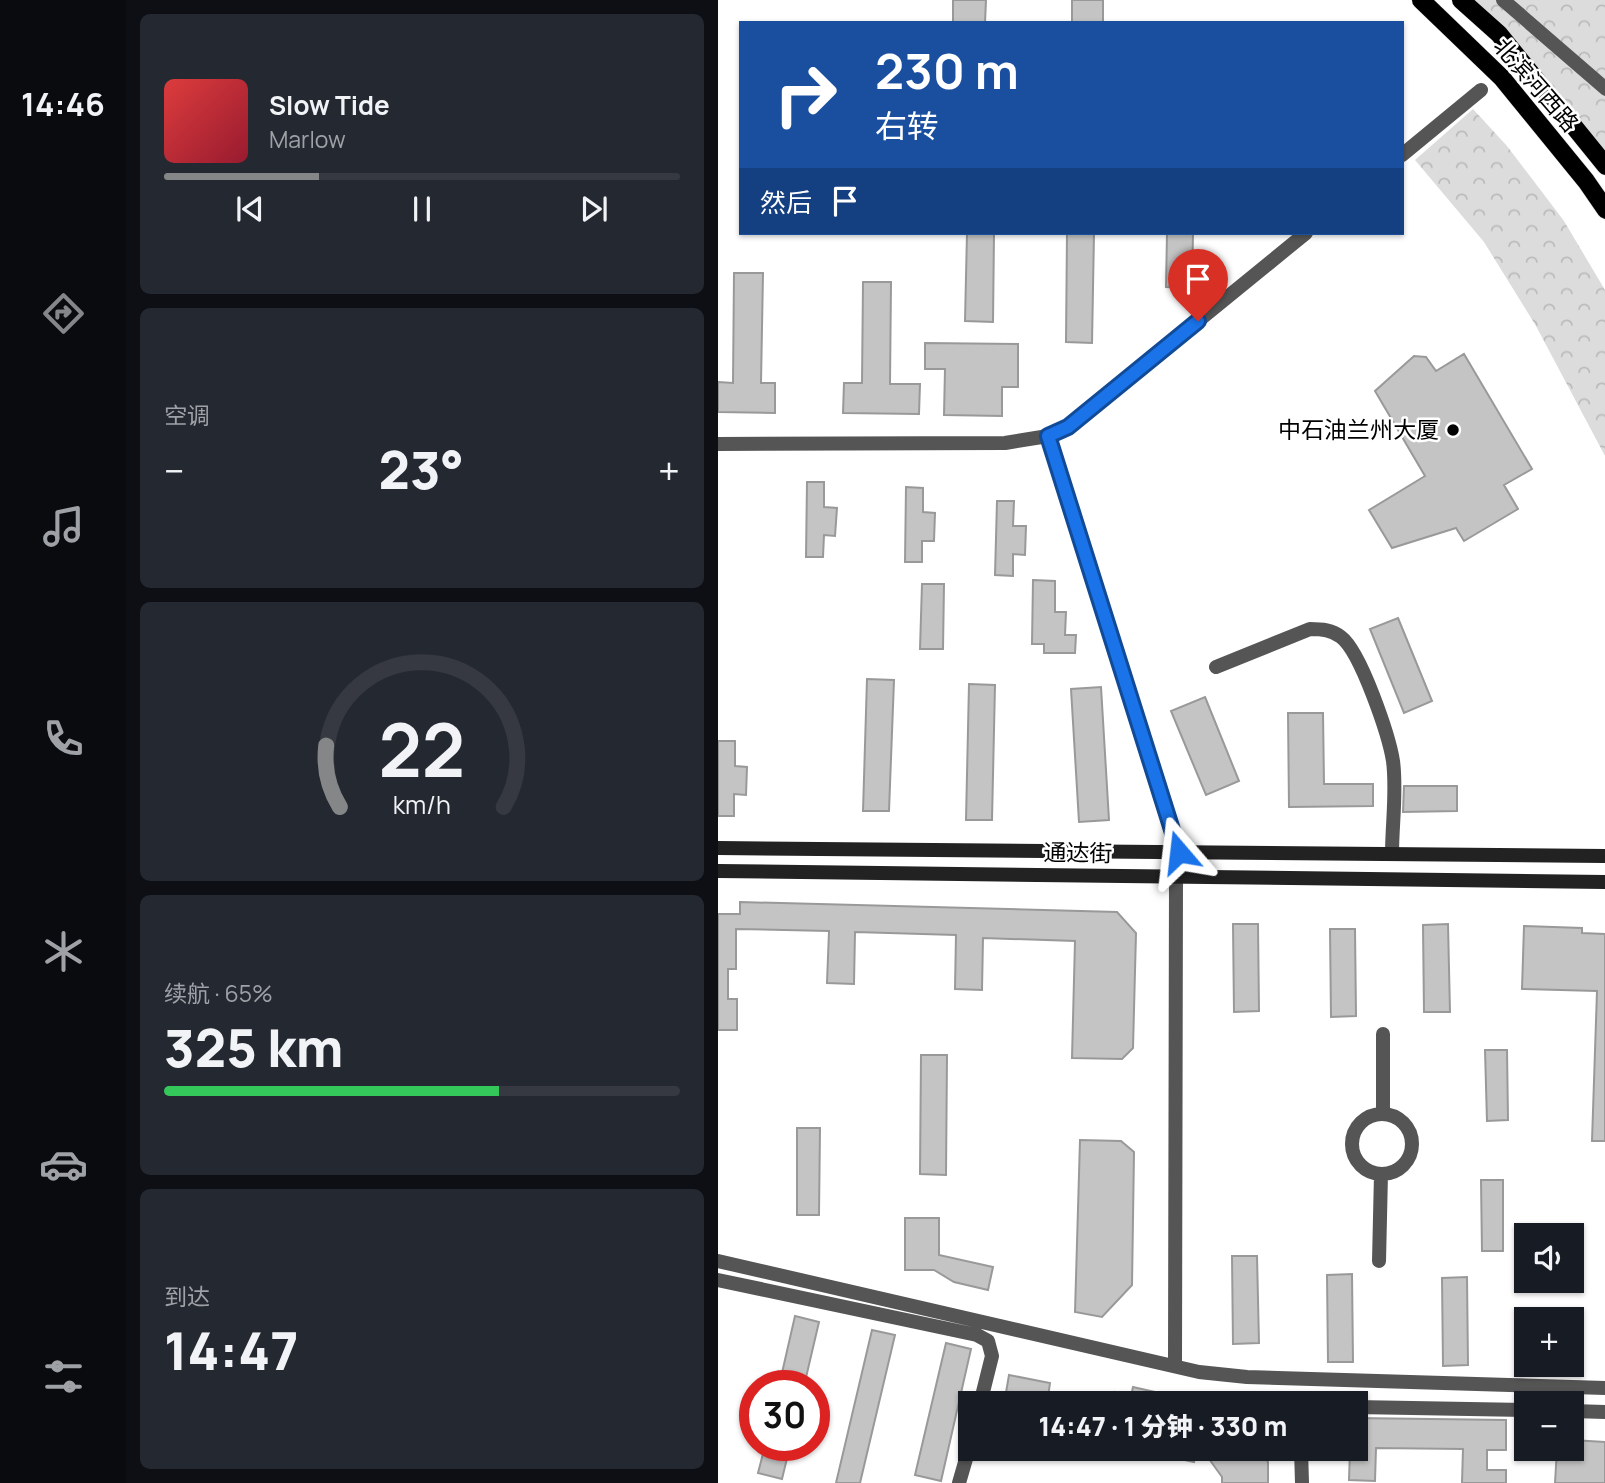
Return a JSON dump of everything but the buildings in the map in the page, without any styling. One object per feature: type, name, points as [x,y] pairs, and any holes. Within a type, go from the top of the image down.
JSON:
[{"type":"main road","name":"北滨河西路","points":[[1421,0],[1502,78],[1586,181],[1605,210]]},
{"type":"main road","name":"北滨河西路","points":[[1461,0],[1499,34],[1605,166]]},
{"type":"main road","name":"通达街","points":[[718,848],[1605,856]]},
{"type":"main road","name":"通达街","points":[[718,871],[1605,882]]},
{"type":"street","points":[[1503,0],[1605,89]]},
{"type":"street","points":[[1404,153],[1481,90]]},
{"type":"street","points":[[718,444],[1005,443],[1048,436],[1068,427],[1304,235]]},
{"type":"street","points":[[1048,436],[1179,852]]},
{"type":"street","points":[[1216,667],[1310,629],[1326,629],[1342,638],[1353,652],[1384,720],[1393,762],[1392,854]]},
{"type":"street","points":[[1175,1366],[1176,876]]},
{"type":"street","points":[[1383,1034],[1383,1114]]},
{"type":"street","points":[[1383,1114],[1394,1116],[1403,1123],[1410,1133],[1412,1145],[1402,1166],[1381,1174],[1369,1171],[1360,1164],[1352,1143],[1354,1132],[1361,1122],[1371,1116],[1383,1114]]},
{"type":"street","points":[[1379,1261],[1381,1174]]},
{"type":"street","points":[[718,1261],[1199,1372],[1247,1377],[1605,1388]]},
{"type":"street","points":[[718,1280],[977,1335],[988,1341],[992,1356],[983,1391]]},
{"type":"street","points":[[1368,1407],[1514,1410]]},
{"type":"street","points":[[1584,1411],[1605,1412]]},
{"type":"street","points":[[959,1483],[965,1461]]},
{"type":"street","points":[[1301,1461],[1302,1483]]},
{"type":"green space","points":[[1461,0],[1605,0],[1605,166]]},
{"type":"green space","points":[[1473,109],[1507,146],[1564,221],[1605,290],[1605,456],[1536,326],[1484,242],[1415,160]]},
{"type":"place","name":"中石油兰州大厦","points":[[1453,430]]},
{"type":"route","points":[[1179,852],[1048,436],[1068,427],[1198,321]]}]
